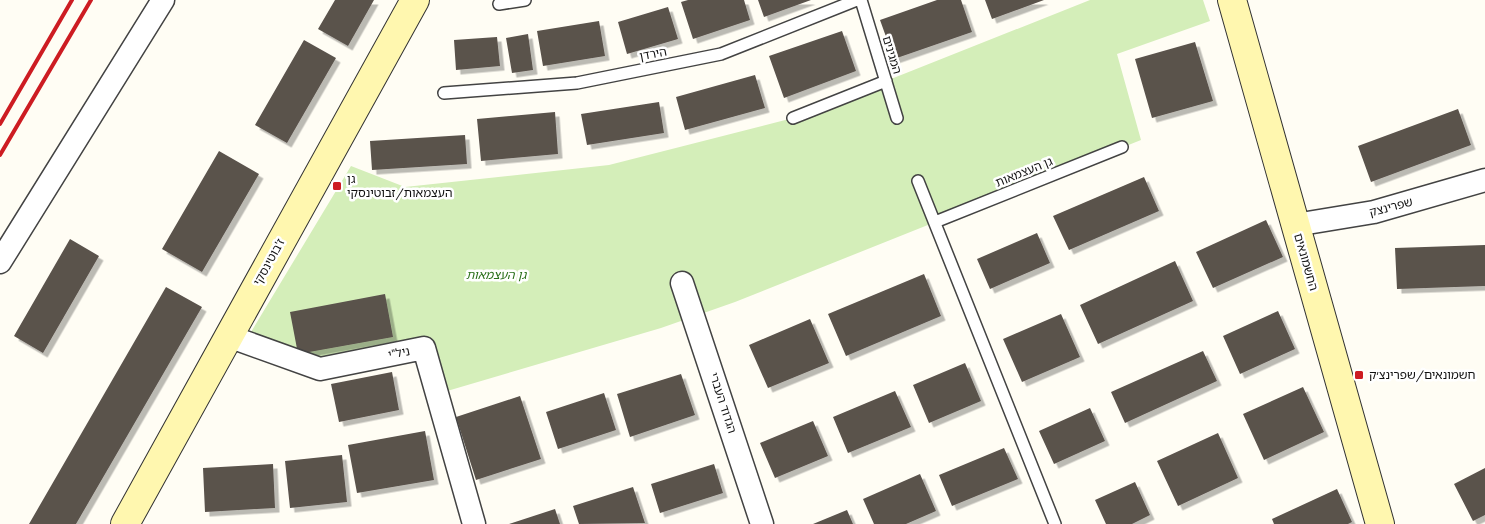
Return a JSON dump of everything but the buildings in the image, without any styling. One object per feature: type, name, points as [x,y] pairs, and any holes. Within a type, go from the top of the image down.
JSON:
[{"type":"street","points":[[0,262],[163,0]]},
{"type":"street","name":"ז'בוטינסקי","points":[[125,524],[415,0]]},
{"type":"street","name":"החשמונאים","points":[[1232,0],[1380,524]]},
{"type":"street","name":"שפרינצק","points":[[1295,225],[1374,212],[1485,180]]},
{"type":"street","name":"הגדוד העברי","points":[[682,283],[762,524]]},
{"type":"street","name":"ניל\"י","points":[[228,336],[320,369],[424,348],[474,524]]},
{"type":"lane","points":[[499,4],[525,0]]},
{"type":"lane","name":"המגינים","points":[[859,0],[897,118]]},
{"type":"lane","name":"הירדן","points":[[444,93],[577,83],[721,54],[859,0]]},
{"type":"lane","points":[[793,118],[886,81]]},
{"type":"lane","name":"גן העצמאות","points":[[935,222],[1122,147]]},
{"type":"lane","points":[[918,181],[1055,524]]},
{"type":"green space","name":"גן העצמאות","points":[[1090,0],[1203,0],[1210,21],[1117,54],[1141,140],[735,302],[661,328],[437,394],[424,348],[320,369],[245,342],[351,166],[405,187],[609,165],[793,118]]},
{"type":"railway","points":[[0,124],[72,0]]},
{"type":"railway","points":[[0,155],[91,0]]},
{"type":"place","name":"גן העצמאות/זבוטינסקי","points":[[337,186]]},
{"type":"place","name":"חשמונאים/שפרינצ׳ק","points":[[1359,375]]}]
